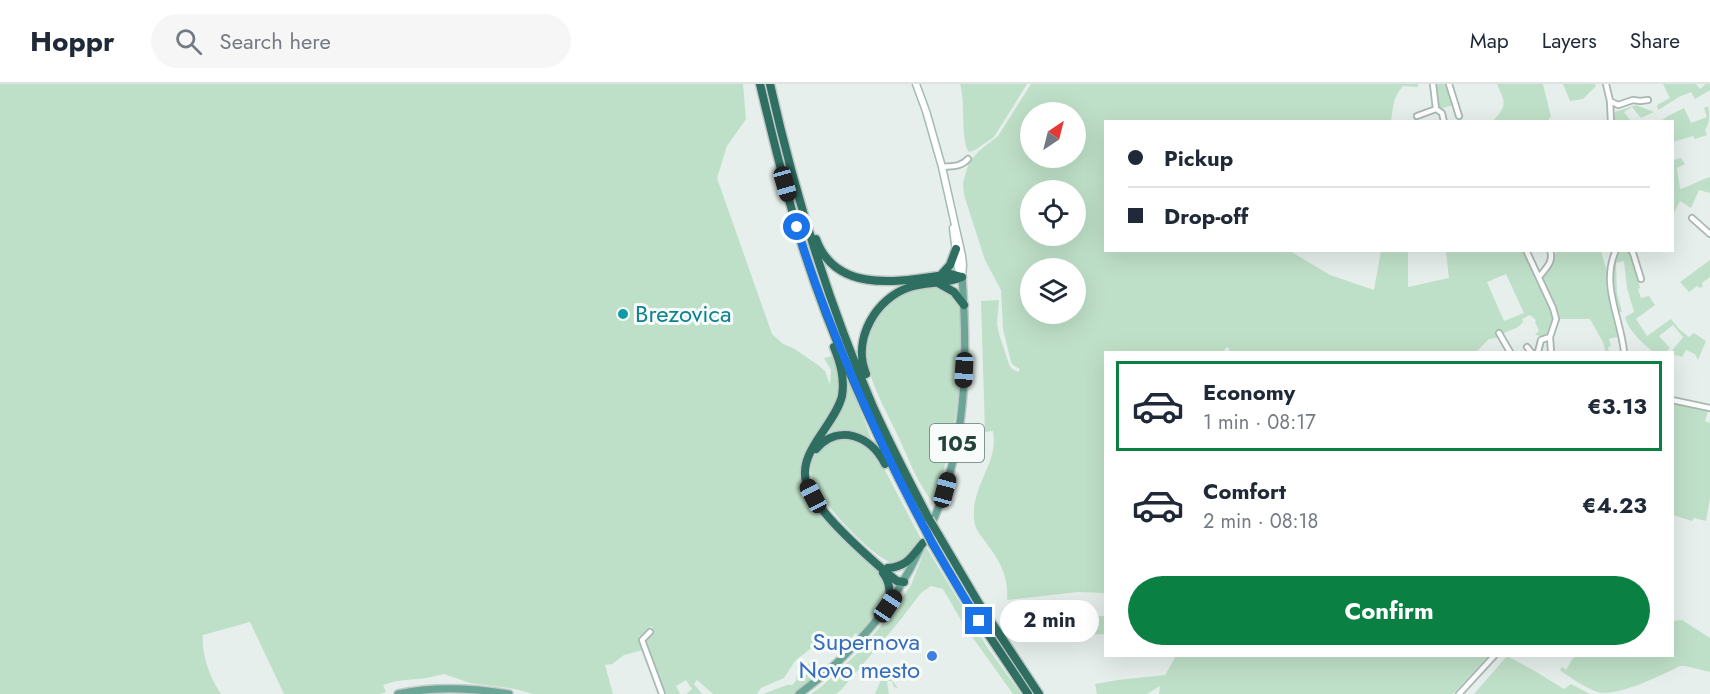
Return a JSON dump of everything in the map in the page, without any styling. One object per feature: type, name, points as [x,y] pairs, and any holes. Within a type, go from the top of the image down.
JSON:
[{"type":"highway","points":[[760,84],[803,248],[835,334],[878,438],[925,529],[928,543],[1028,694]]},
{"type":"highway","points":[[770,84],[801,206],[837,316],[874,409],[929,519],[978,602],[1039,694]]},
{"type":"highway","points":[[801,206],[808,216],[817,243],[826,256],[836,267],[850,276],[879,282],[939,279],[954,292],[964,305]]},
{"type":"highway","points":[[939,279],[950,265],[956,249]]},
{"type":"highway","points":[[874,409],[874,395],[862,359],[864,334],[881,304],[893,295],[909,288],[951,274],[962,278]]},
{"type":"highway","points":[[835,334],[834,346],[842,375],[842,396],[826,428],[813,445],[805,473],[807,484],[813,496],[838,527],[876,563],[897,580],[903,582]]},
{"type":"highway","points":[[810,456],[826,439],[850,434],[873,446],[891,474],[900,482]]},
{"type":"highway","points":[[888,568],[898,567],[907,562],[928,543]]},
{"type":"highway","points":[[876,563],[899,575],[903,582]]},
{"type":"highway","points":[[876,563],[889,585],[888,606]]},
{"type":"main road","points":[[916,84],[942,167],[962,256],[962,278]]},
{"type":"main road","points":[[953,219],[958,268],[962,278]]},
{"type":"main road","name":"105","points":[[799,694],[857,644],[888,606],[928,543],[945,490],[962,408],[965,352],[962,278]]},
{"type":"main road","points":[[398,694],[452,688],[509,694]]},
{"type":"street","points":[[1433,84],[1436,109],[1442,113],[1444,120]]},
{"type":"street","points":[[1449,84],[1459,116]]},
{"type":"street","points":[[1607,86],[1611,120]]},
{"type":"street","points":[[1610,101],[1618,105],[1633,100],[1648,100]]},
{"type":"street","points":[[1417,116],[1436,109]]},
{"type":"street","points":[[942,167],[959,165],[968,159]]},
{"type":"street","points":[[1692,218],[1710,234]]},
{"type":"street","points":[[1527,252],[1556,320],[1550,337],[1551,351]]},
{"type":"street","points":[[1539,277],[1551,261],[1551,252]]},
{"type":"street","points":[[1615,252],[1611,263],[1610,286],[1624,351]]},
{"type":"street","points":[[1633,252],[1641,279]]},
{"type":"street","points":[[1499,333],[1509,351]]},
{"type":"street","points":[[1538,351],[1541,340],[1550,337]]},
{"type":"street","points":[[1527,347],[1530,351]]},
{"type":"street","points":[[1674,400],[1710,408]]},
{"type":"street","points":[[650,632],[642,640],[662,694]]},
{"type":"street","points":[[1459,694],[1493,657]]},
{"type":"green space","points":[[0,84],[743,84],[746,119],[727,146],[717,178],[772,334],[783,344],[793,348],[825,371],[830,385],[831,370],[824,358],[833,356],[840,374],[840,395],[802,482],[885,579],[883,603],[858,635],[856,633],[837,652],[829,650],[831,645],[815,645],[795,661],[784,678],[761,688],[757,694],[713,694],[697,680],[694,684],[702,694],[686,694],[692,689],[686,680],[676,686],[680,694],[663,694],[644,641],[653,629],[651,626],[642,636],[639,636],[639,644],[643,650],[624,655],[612,664],[605,665],[613,694],[533,694],[515,689],[470,683],[444,674],[383,685],[386,692],[380,694],[284,694],[250,622],[203,635],[203,650],[207,666],[221,694],[0,694]]},
{"type":"green space","points":[[960,84],[1027,84],[994,137],[969,152],[965,139]]},
{"type":"green space","points":[[1031,84],[1418,84],[1418,87],[1403,86],[1397,94],[1391,120],[1104,120],[1104,252],[1292,252],[1330,275],[1374,290],[1381,252],[1408,252],[1408,287],[1449,278],[1446,252],[1524,252],[1552,311],[1552,326],[1543,338],[1535,334],[1539,331],[1536,320],[1530,315],[1522,319],[1523,322],[1518,327],[1502,334],[1497,331],[1499,335],[1496,338],[1489,339],[1477,351],[1228,351],[1230,349],[1227,347],[1225,351],[1104,351],[1104,593],[1078,592],[1007,600],[1007,584],[1003,570],[977,530],[974,520],[974,507],[994,443],[993,431],[985,432],[981,301],[999,300],[997,324],[999,334],[1011,368],[1018,372],[1020,369],[1011,362],[1003,329],[1001,290],[985,260],[964,195],[963,183],[969,162],[998,136]],"holes":[[[1506,274],[1524,313],[1504,321],[1487,282]]]},
{"type":"green space","points":[[1436,84],[1449,86],[1454,105],[1439,109],[1437,107],[1434,86]]},
{"type":"green space","points":[[1497,84],[1543,84],[1551,117],[1549,120],[1494,120],[1503,107],[1502,95]]},
{"type":"green space","points":[[1563,84],[1595,84],[1596,86],[1583,99],[1570,101]]},
{"type":"green space","points":[[1663,84],[1696,84],[1700,89],[1710,84],[1710,90],[1695,99],[1691,92],[1658,110],[1657,105],[1670,98]]},
{"type":"green space","points":[[1636,105],[1654,112],[1641,118],[1632,107],[1624,112],[1630,120],[1615,120],[1615,112]]},
{"type":"green space","points":[[1708,106],[1709,112],[1705,130],[1707,135],[1695,139],[1693,136],[1674,142],[1674,120],[1662,120],[1684,108],[1691,123],[1707,117],[1704,108]]},
{"type":"green space","points":[[1681,158],[1685,164],[1677,168],[1680,189],[1710,177],[1710,193],[1699,190],[1691,208],[1680,201],[1674,213],[1674,160]]},
{"type":"green space","points":[[1557,252],[1601,252],[1608,275],[1608,292],[1622,351],[1617,337],[1609,339],[1611,346],[1608,347],[1609,351],[1605,351],[1604,344],[1590,319],[1558,319],[1542,277],[1554,261],[1554,255]]},
{"type":"green space","points":[[1620,252],[1633,255],[1641,298],[1649,296],[1655,305],[1636,319],[1647,336],[1671,319],[1689,337],[1694,333],[1706,341],[1698,360],[1695,354],[1686,350],[1682,357],[1674,356],[1674,351],[1672,351],[1683,337],[1673,325],[1659,336],[1670,348],[1667,351],[1652,351],[1633,332],[1625,317],[1634,312],[1627,288],[1624,261],[1616,263],[1617,293],[1622,312],[1617,313],[1612,274]]},
{"type":"green space","points":[[1710,260],[1710,277],[1702,283],[1703,286],[1700,288],[1697,286],[1689,292],[1680,282]]},
{"type":"green space","points":[[936,286],[947,291],[959,302],[961,356],[955,420],[935,504],[919,481],[877,392],[867,361],[866,346],[869,331],[887,304],[909,291]]},
{"type":"green space","points":[[849,382],[872,440],[851,431],[827,433],[841,409]]},
{"type":"green space","points":[[1674,403],[1708,411],[1705,421],[1710,423],[1710,498],[1706,521],[1694,518],[1692,521],[1674,515]]},
{"type":"green space","points":[[837,439],[857,439],[878,457],[921,539],[904,561],[895,563],[875,553],[837,516],[813,483],[811,469],[816,454]]},
{"type":"green space","points":[[926,547],[987,647],[1021,694],[1013,694],[965,627],[943,589],[931,586],[921,593],[841,690],[836,694],[811,694],[863,648],[900,601],[911,585]]},
{"type":"green space","points":[[1104,616],[1104,634],[1018,638],[1009,623],[1060,617]]},
{"type":"green space","points":[[1682,620],[1710,638],[1710,672],[1680,666],[1630,688],[1601,693],[1590,689],[1560,670],[1562,667],[1566,670],[1573,658],[1576,657],[1674,657],[1674,621]]},
{"type":"green space","points":[[1175,657],[1487,657],[1453,694],[1159,694],[1160,686],[1147,694],[1097,694],[1095,684],[1165,675]]},
{"type":"green space","points":[[1506,657],[1509,657],[1564,689],[1571,684],[1590,694],[1474,694]]},
{"type":"green space","points":[[809,663],[815,674],[832,665],[795,694],[763,694],[792,685],[797,675],[803,672]]},
{"type":"green space","points":[[887,677],[890,678],[898,688],[894,687],[892,681],[888,681],[889,694],[875,694],[880,682]]},
{"type":"place","name":"Brezovica","points":[[623,314]]},
{"type":"place","name":"Supernova Novo mesto","points":[[932,656]]},
{"type":"route","points":[[797,227],[829,320],[878,438],[932,543],[979,621]]}]
